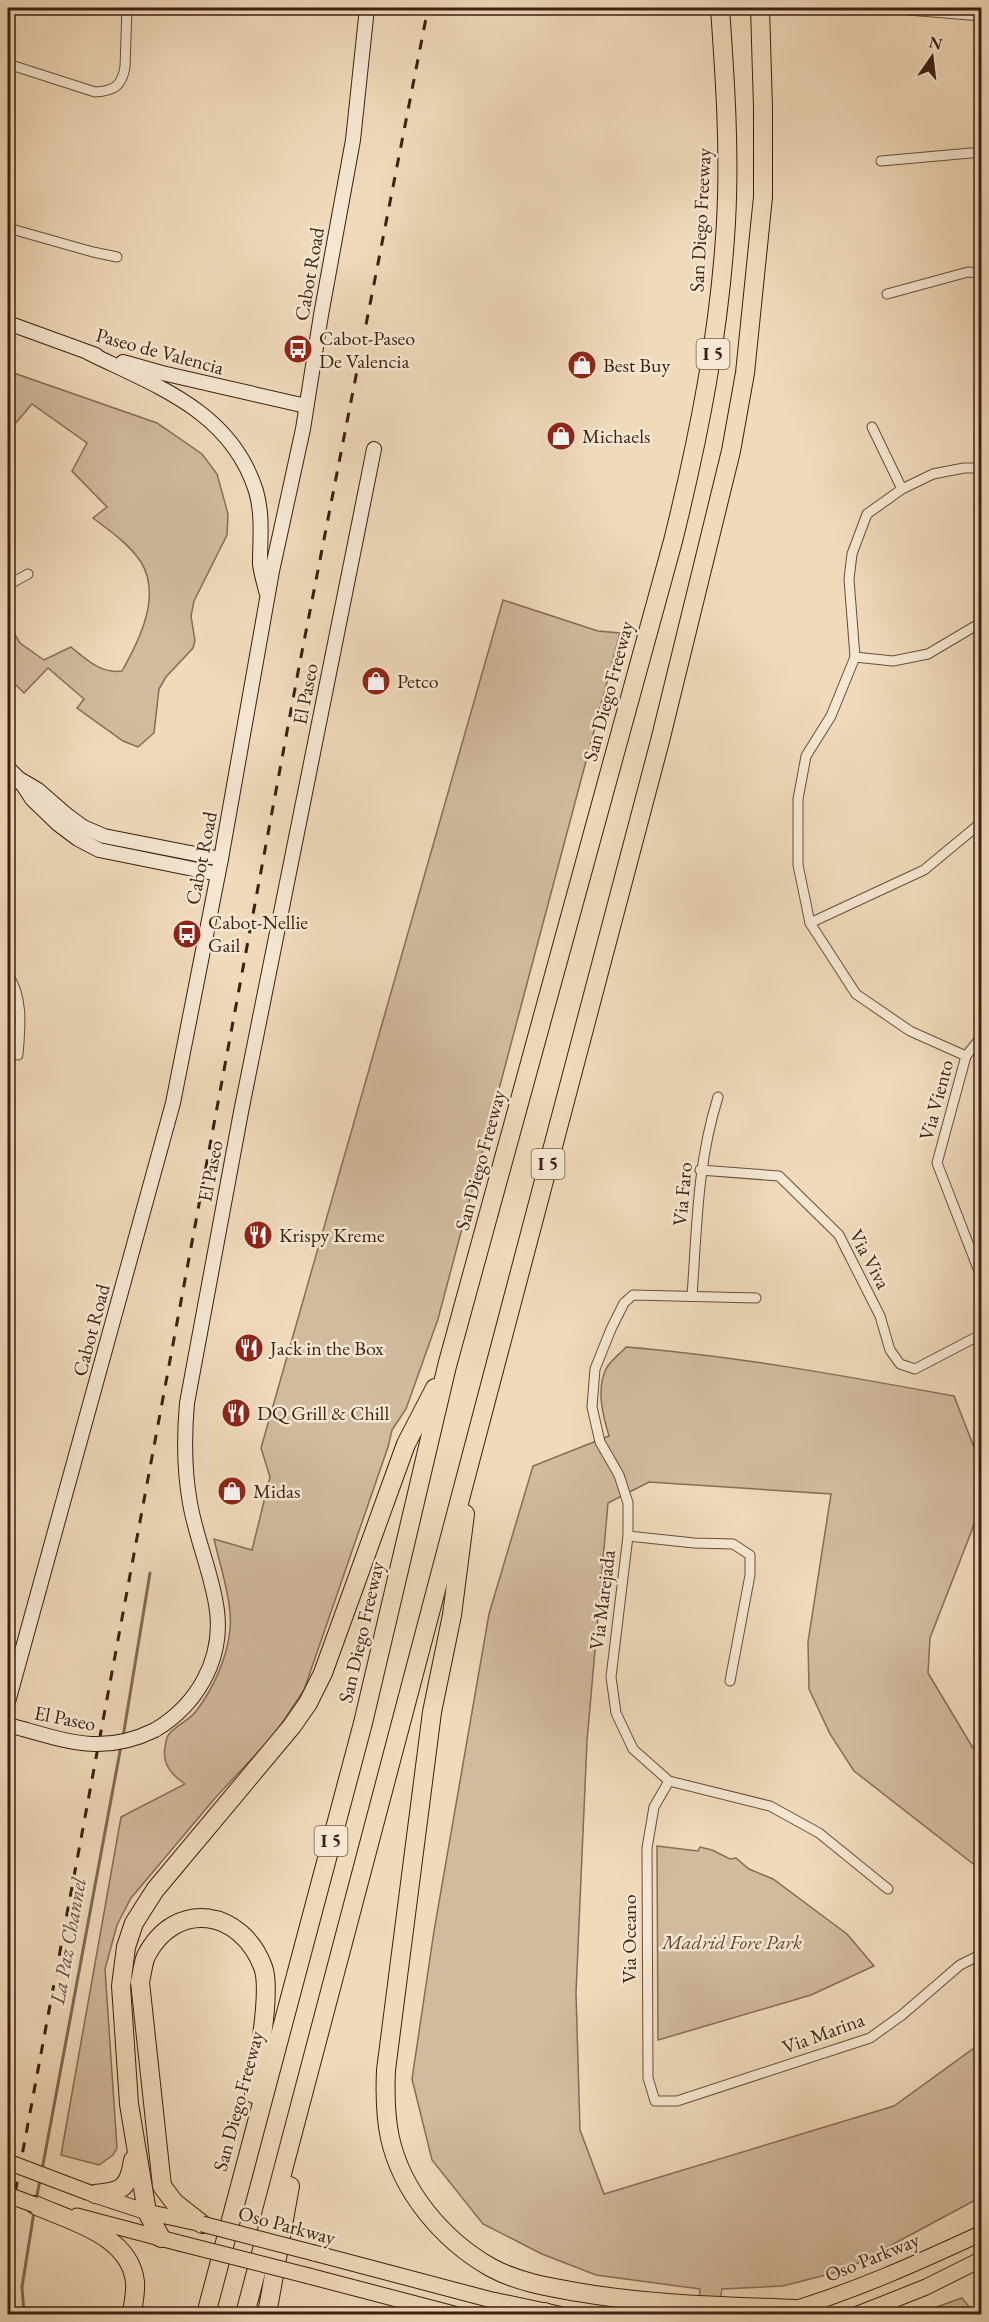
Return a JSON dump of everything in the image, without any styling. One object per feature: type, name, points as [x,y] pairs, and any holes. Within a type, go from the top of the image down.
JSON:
[{"type":"highway","name":"San Diego Freeway","points":[[206,2314],[363,1723],[447,1366],[696,448],[713,354],[726,224],[727,99],[720,8]]},
{"type":"highway","name":"I 5","points":[[245,2314],[660,741],[731,451],[745,373],[763,197],[760,8]]},
{"type":"highway","points":[[161,2238],[147,2212],[129,2104],[121,1986],[126,1947],[134,1923],[155,1890],[292,1726],[308,1703],[323,1673],[406,1444],[447,1366]]},
{"type":"highway","points":[[473,1444],[452,1615],[432,1712],[386,2070],[385,2104],[390,2139],[402,2174],[438,2226],[463,2249],[491,2268],[519,2279],[541,2286],[604,2297],[664,2304],[795,2309]]},
{"type":"highway","points":[[192,2219],[174,2202],[162,2186],[140,1982],[146,1957],[161,1936],[172,1926],[186,1920],[216,1919],[231,1924],[246,1937],[265,1969],[266,2000],[244,2169]]},
{"type":"highway","points":[[267,2314],[312,2060]]},
{"type":"highway","points":[[92,2193],[113,2193],[126,2184],[132,2169],[135,2149]]},
{"type":"highway","points":[[35,2205],[84,2222],[117,2246],[125,2256],[135,2282],[132,2314]]},
{"type":"main road","name":"Cabot Road","points":[[8,1702],[173,1103],[221,859],[267,598],[303,429],[353,140],[367,8]]},
{"type":"main road","name":"Paseo de Valencia","points":[[8,323],[89,353],[162,374],[306,406]]},
{"type":"main road","points":[[89,353],[164,388],[187,402],[208,418],[228,440],[246,469],[256,491],[261,522],[260,565],[267,598]]},
{"type":"main road","name":"El Paseo","points":[[8,1725],[70,1743],[86,1745],[128,1742],[155,1730],[187,1705],[208,1672],[215,1647],[218,1622],[215,1597],[190,1502],[184,1438],[187,1402],[243,1101],[374,449]]},
{"type":"main road","points":[[8,768],[19,779],[32,799],[58,824],[78,839],[99,850],[218,874]]},
{"type":"main road","points":[[19,779],[38,790],[76,822],[104,836],[221,859]]},
{"type":"main road","name":"Oso Parkway","points":[[8,2162],[147,2212],[192,2219],[551,2314]]},
{"type":"main road","points":[[8,2195],[35,2205]]},
{"type":"main road","points":[[84,2222],[161,2238],[454,2314]]},
{"type":"main road","name":"Oso Parkway","points":[[776,2314],[852,2290],[900,2271],[981,2232]]},
{"type":"main road","points":[[858,2314],[927,2287],[981,2259]]},
{"type":"street","points":[[8,64],[95,92],[108,91],[117,87],[123,77],[127,8]]},
{"type":"street","points":[[908,10],[981,16]]},
{"type":"street","points":[[880,161],[981,152]]},
{"type":"street","points":[[8,228],[83,250],[117,257]]},
{"type":"street","points":[[887,294],[968,272],[981,273]]},
{"type":"street","points":[[872,427],[902,489]]},
{"type":"street","points":[[966,1056],[910,1031],[855,994],[810,923],[798,865],[798,799],[806,756],[831,716],[855,657],[849,579],[852,554],[867,514],[902,489],[933,474],[964,468],[981,468]]},
{"type":"street","points":[[8,585],[28,574]]},
{"type":"street","points":[[855,657],[893,661],[928,654],[981,622]]},
{"type":"street","points":[[8,791],[19,779]]},
{"type":"street","points":[[810,923],[924,870],[981,822]]},
{"type":"street","points":[[8,975],[18,1003],[21,1024],[18,1055]]},
{"type":"street","name":"Via Viento","points":[[981,1036],[966,1056],[937,1163],[981,1279]]},
{"type":"street","name":"Via Faro","points":[[692,1296],[700,1170],[709,1125],[718,1097]]},
{"type":"street","name":"Via Viva","points":[[700,1170],[779,1176],[839,1236],[880,1316],[890,1350],[900,1364],[915,1369],[981,1334]]},
{"type":"street","name":"Via Marejada","points":[[756,1298],[633,1295],[624,1304],[615,1321],[595,1369],[592,1407],[600,1442],[619,1475],[628,1503],[628,1536],[611,1677],[616,1713],[633,1749],[669,1781],[770,1806],[819,1833],[888,1889]]},
{"type":"street","points":[[628,1536],[694,1543],[733,1544],[750,1555],[750,1575],[730,1681]]},
{"type":"street","name":"Via Oceano","points":[[655,2101],[648,2078],[647,1848],[654,1807],[669,1781]]},
{"type":"street","name":"Via Marina","points":[[655,2101],[677,2101],[870,2038],[902,2015],[960,1965],[981,1954]]},
{"type":"green space","points":[[8,371],[157,423],[202,454],[217,474],[228,514],[227,535],[194,601],[191,616],[195,641],[193,648],[166,677],[159,689],[154,733],[138,747],[123,741],[77,708],[84,699],[48,668],[24,693],[8,677],[8,651],[12,645],[8,640],[8,623],[20,643],[44,660],[71,647],[101,668],[122,671],[146,618],[149,589],[147,575],[136,555],[93,518],[107,507],[72,471],[87,443],[32,404],[8,432]]},
{"type":"green space","points":[[503,600],[598,631],[620,633],[438,1319],[406,1409],[392,1430],[304,1690],[274,1735],[216,1797],[131,1898],[117,1925],[105,1969],[117,2148],[113,2155],[99,2165],[61,2155],[121,1817],[185,1784],[172,1773],[165,1759],[167,1739],[172,1731],[194,1714],[209,1692],[223,1662],[230,1630],[228,1596],[214,1539],[252,1550],[270,1477],[261,1448]]},
{"type":"green space","points":[[626,1347],[749,1361],[954,1396],[981,1465],[981,1500],[972,1530],[930,1638],[928,1673],[973,1748],[981,1756],[981,1870],[854,1771],[830,1734],[809,1689],[808,1642],[831,1494],[649,1482],[608,1503],[587,1741],[576,1993],[580,2130],[604,2194],[894,2106],[981,2043],[981,2197],[845,2270],[783,2286],[722,2289],[718,2314],[698,2314],[700,2289],[596,2275],[542,2254],[483,2224],[432,2160],[412,2079],[434,1931],[489,1614],[533,1466],[609,1436],[603,1411],[601,1385],[608,1366]]},
{"type":"green space","name":"Madrid Fore Park","points":[[657,1846],[698,1851],[700,1847],[730,1859],[736,1858],[749,1869],[773,1879],[847,1934],[874,1966],[811,1995],[658,2040]]},
{"type":"green space","points":[[962,2298],[975,2314],[917,2314]]},
{"type":"waterway","name":"La Paz Channel","points":[[123,1737],[150,1573]]},
{"type":"waterway","name":"La Paz Channel","points":[[42,2170],[121,1746]]},
{"type":"waterway","name":"La Paz Channel","points":[[36,2200],[40,2180]]},
{"type":"waterway","name":"La Paz Channel","points":[[24,2314],[22,2287],[34,2212]]},
{"type":"railway","points":[[8,2231],[299,667],[428,8]]},
{"type":"place","name":"Cabot-Paseo De Valencia","points":[[298,349]]},
{"type":"place","name":"Best Buy","points":[[582,365]]},
{"type":"place","name":"Michaels","points":[[561,436]]},
{"type":"place","name":"Petco","points":[[376,681]]},
{"type":"place","name":"Cabot-Nellie Gail","points":[[187,934]]},
{"type":"place","name":"Krispy Kreme","points":[[258,1235]]},
{"type":"place","name":"Jack in the Box","points":[[249,1348]]},
{"type":"place","name":"DQ Grill & Chill","points":[[236,1413]]},
{"type":"place","name":"Midas","points":[[232,1491]]}]
